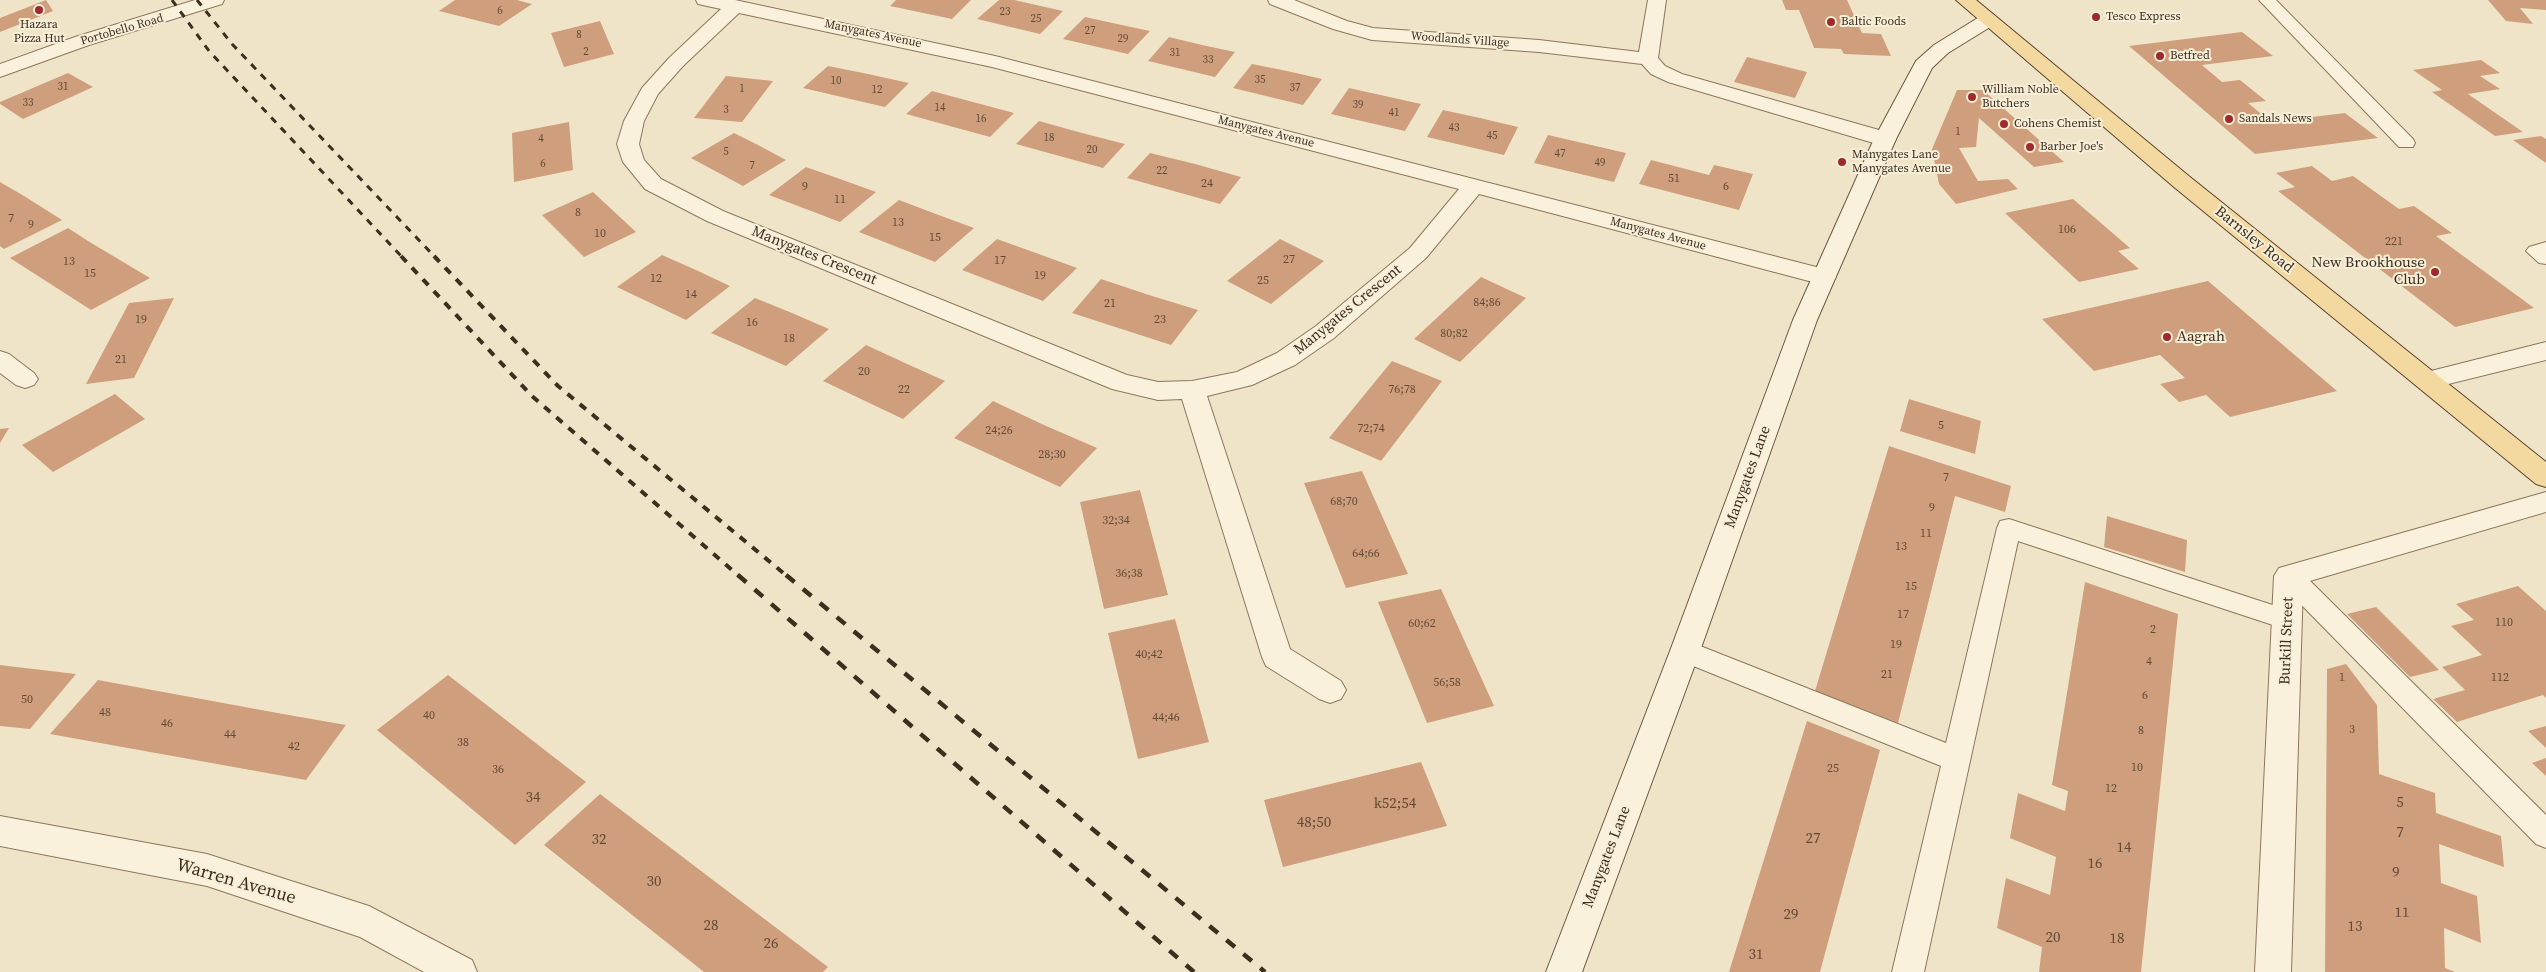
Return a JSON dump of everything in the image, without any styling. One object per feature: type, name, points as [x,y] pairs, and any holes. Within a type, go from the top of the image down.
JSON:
[{"type":"main road","name":"Barnsley Road","points":[[1966,0],[2174,175],[2546,477]]},
{"type":"street","name":"Portobello Road","points":[[0,71],[82,41],[215,0]]},
{"type":"street","name":"Manygates Avenue","points":[[705,0],[909,42],[986,60],[1824,277]]},
{"type":"street","name":"Woodlands Village","points":[[1277,0],[1340,25],[1372,34],[1539,46],[1648,59]]},
{"type":"street","points":[[1657,0],[1648,59],[1658,70],[1675,78],[1885,139]]},
{"type":"street","name":"Manygates Crescent","points":[[735,6],[649,92],[634,121],[628,144],[634,162],[653,184],[715,216],[1120,383],[1158,391],[1192,390],[1243,380],[1286,359],[1325,332],[1418,254],[1474,186]]},
{"type":"street","name":"Manygates Lane","points":[[1564,972],[1685,651],[1805,320],[1885,139],[1923,65],[1941,48],[1988,20]]},
{"type":"street","points":[[2428,380],[2546,351]]},
{"type":"street","points":[[0,360],[25,379]]},
{"type":"street","points":[[1192,390],[1277,657],[1330,690]]},
{"type":"street","name":"Burkill Street","points":[[2273,972],[2289,576],[2546,502]]},
{"type":"street","name":"Warren Avenue","points":[[0,831],[207,870],[368,923],[459,972]]},
{"type":"lane","points":[[2266,0],[2406,143]]},
{"type":"lane","points":[[2546,248],[2536,251],[2546,258]]},
{"type":"lane","points":[[1908,972],[2009,528],[2288,620]]},
{"type":"lane","points":[[2289,576],[2546,835]]},
{"type":"lane","points":[[1685,651],[1957,760]]},
{"type":"building","points":[[46,0],[53,11],[0,32],[0,18]]},
{"type":"building","points":[[455,0],[517,0],[532,4],[499,26],[439,11]]},
{"type":"building","points":[[896,0],[971,0],[952,19],[890,6]]},
{"type":"building","points":[[999,0],[1014,0],[1063,11],[1040,34],[977,19]]},
{"type":"building","name":"Baltic Foods","points":[[1782,0],[1847,0],[1862,33],[1881,34],[1891,56],[1844,54],[1841,49],[1814,48],[1799,10],[1786,10]]},
{"type":"building","points":[[2488,0],[2546,0],[2546,10],[2520,8],[2533,24],[2506,21]]},
{"type":"building","points":[[1085,17],[1150,31],[1128,54],[1063,39]]},
{"type":"building","points":[[600,21],[614,54],[564,67],[551,33]]},
{"type":"building","points":[[2242,32],[2273,56],[2202,65],[2222,82],[2240,80],[2266,101],[2248,103],[2271,122],[2345,113],[2378,138],[2255,154],[2129,46]]},
{"type":"building","points":[[1169,37],[1235,52],[1215,77],[1148,61]]},
{"type":"building","points":[[1747,57],[1807,72],[1795,98],[1734,82]]},
{"type":"building","points":[[2481,60],[2500,73],[2480,76],[2500,89],[2468,94],[2523,132],[2495,136],[2432,92],[2442,90],[2413,70]]},
{"type":"building","points":[[1252,64],[1322,79],[1303,105],[1233,88]]},
{"type":"building","points":[[828,66],[909,83],[885,107],[803,88]]},
{"type":"building","points":[[68,73],[93,87],[23,119],[0,104],[0,102]]},
{"type":"building","points":[[726,76],[773,81],[742,122],[694,118]]},
{"type":"building","points":[[1349,88],[1421,104],[1405,131],[1331,114]]},
{"type":"building","points":[[1957,90],[1983,90],[2064,162],[2034,167],[1979,118],[1976,147],[1959,148],[1978,181],[2008,179],[2018,189],[1956,204],[1939,184],[1932,149]]},
{"type":"building","points":[[932,91],[1014,113],[990,137],[906,114]]},
{"type":"building","points":[[1443,110],[1518,127],[1504,155],[1427,137]]},
{"type":"building","points":[[1039,121],[1125,144],[1103,168],[1016,144]]},
{"type":"building","points":[[569,122],[573,170],[514,182],[512,133]]},
{"type":"building","points":[[734,133],[786,160],[743,186],[691,158]]},
{"type":"building","points":[[1548,135],[1626,153],[1614,182],[1534,163]]},
{"type":"building","points":[[2541,136],[2546,139],[2546,163],[2513,140]]},
{"type":"building","points":[[1150,153],[1241,177],[1220,204],[1127,178]]},
{"type":"building","points":[[1651,160],[1709,175],[1714,165],[1753,174],[1739,210],[1639,184]]},
{"type":"building","name":"New Brookhouse Club","points":[[2312,166],[2332,181],[2353,176],[2399,209],[2414,206],[2452,233],[2436,236],[2534,308],[2455,327],[2278,191],[2295,187],[2276,173]]},
{"type":"building","points":[[806,167],[876,192],[840,222],[769,195]]},
{"type":"building","points":[[0,182],[62,220],[4,249],[0,246]]},
{"type":"building","points":[[593,192],[636,232],[584,257],[542,215]]},
{"type":"building","points":[[2073,199],[2130,248],[2118,251],[2139,269],[2079,282],[2005,213]]},
{"type":"building","points":[[899,200],[974,228],[935,262],[859,232]]},
{"type":"building","points":[[68,228],[150,278],[91,310],[10,258]]},
{"type":"building","points":[[997,239],[1077,268],[1043,301],[962,270]]},
{"type":"building","points":[[1280,239],[1324,261],[1271,304],[1227,281]]},
{"type":"building","points":[[662,255],[730,286],[686,320],[617,287]]},
{"type":"building","points":[[1481,277],[1526,298],[1460,362],[1414,339]]},
{"type":"building","points":[[1101,279],[1198,310],[1171,345],[1072,313]]},
{"type":"building","name":"Aagrah","points":[[2208,281],[2337,391],[2230,417],[2206,395],[2179,402],[2160,384],[2185,378],[2160,355],[2094,371],[2042,319]]},
{"type":"building","points":[[174,298],[134,378],[86,384],[129,303]]},
{"type":"building","points":[[755,298],[829,329],[786,366],[711,333]]},
{"type":"building","points":[[866,345],[945,381],[903,419],[823,381]]},
{"type":"building","points":[[1392,361],[1442,381],[1381,461],[1329,438]]},
{"type":"building","points":[[115,394],[145,419],[53,472],[22,445]]},
{"type":"building","points":[[1909,399],[1981,421],[1975,454],[1900,431]]},
{"type":"building","points":[[993,401],[1097,448],[1060,487],[954,438]]},
{"type":"building","points":[[9,428],[0,443],[0,429]]},
{"type":"building","points":[[1889,446],[2011,486],[2005,512],[1955,496],[1898,723],[1815,691]]},
{"type":"building","points":[[1362,471],[1408,574],[1346,588],[1304,483]]},
{"type":"building","points":[[1140,490],[1168,595],[1104,609],[1080,502]]},
{"type":"building","points":[[2107,516],[2187,540],[2185,572],[2104,547]]},
{"type":"building","points":[[2085,582],[2178,614],[2141,972],[2039,972],[2042,947],[1997,928],[2006,878],[2050,895],[2056,857],[2010,838],[2018,793],[2065,811],[2068,791],[2052,785]]},
{"type":"building","points":[[2518,586],[2546,611],[2546,698],[2543,695],[2457,722],[2433,699],[2465,690],[2442,667],[2482,655],[2451,626],[2474,620],[2456,604]]},
{"type":"building","points":[[1441,589],[1494,706],[1427,723],[1378,602]]},
{"type":"building","points":[[2376,607],[2439,670],[2410,677],[2347,614]]},
{"type":"building","points":[[1175,619],[1209,742],[1138,759],[1108,633]]},
{"type":"building","points":[[2346,664],[2377,705],[2379,774],[2435,793],[2436,813],[2501,836],[2504,867],[2439,844],[2441,883],[2477,896],[2481,943],[2444,928],[2445,968],[2455,972],[2325,972],[2327,669]]},
{"type":"building","points":[[0,665],[76,674],[30,729],[0,726]]},
{"type":"building","points":[[448,675],[586,782],[515,845],[377,730]]},
{"type":"building","points":[[98,680],[346,725],[306,780],[50,734]]},
{"type":"building","points":[[1807,721],[1880,750],[1820,972],[1729,972]]},
{"type":"building","points":[[2546,726],[2546,748],[2528,731]]},
{"type":"building","points":[[2546,758],[2546,776],[2532,763]]},
{"type":"building","points":[[1421,762],[1447,826],[1283,867],[1264,800]]},
{"type":"building","points":[[600,794],[828,967],[823,972],[704,972],[544,845]]},
{"type":"railway","points":[[172,0],[209,51],[402,257]]},
{"type":"railway","points":[[197,0],[232,44],[435,257]]},
{"type":"railway","points":[[401,256],[532,396],[739,576]]},
{"type":"railway","points":[[434,256],[558,386],[787,576]]},
{"type":"railway","points":[[738,575],[1194,972]]},
{"type":"railway","points":[[786,575],[1265,972]]},
{"type":"place","name":"Hazara Pizza Hut","points":[[39,10]]},
{"type":"place","name":"Tesco Express","points":[[2096,17]]},
{"type":"place","name":"Baltic Foods","points":[[1831,22]]},
{"type":"place","name":"Betfred","points":[[2160,56]]},
{"type":"place","name":"William Noble Butchers","points":[[1972,97]]},
{"type":"place","name":"Sandals News","points":[[2229,119]]},
{"type":"place","name":"Cohens Chemist","points":[[2004,124]]},
{"type":"place","name":"Barber Joe's","points":[[2030,147]]},
{"type":"place","name":"Manygates Lane Manygates Avenue","points":[[1842,162]]},
{"type":"place","name":"New Brookhouse Club","points":[[2435,272]]},
{"type":"place","name":"Aagrah","points":[[2167,337]]}]
